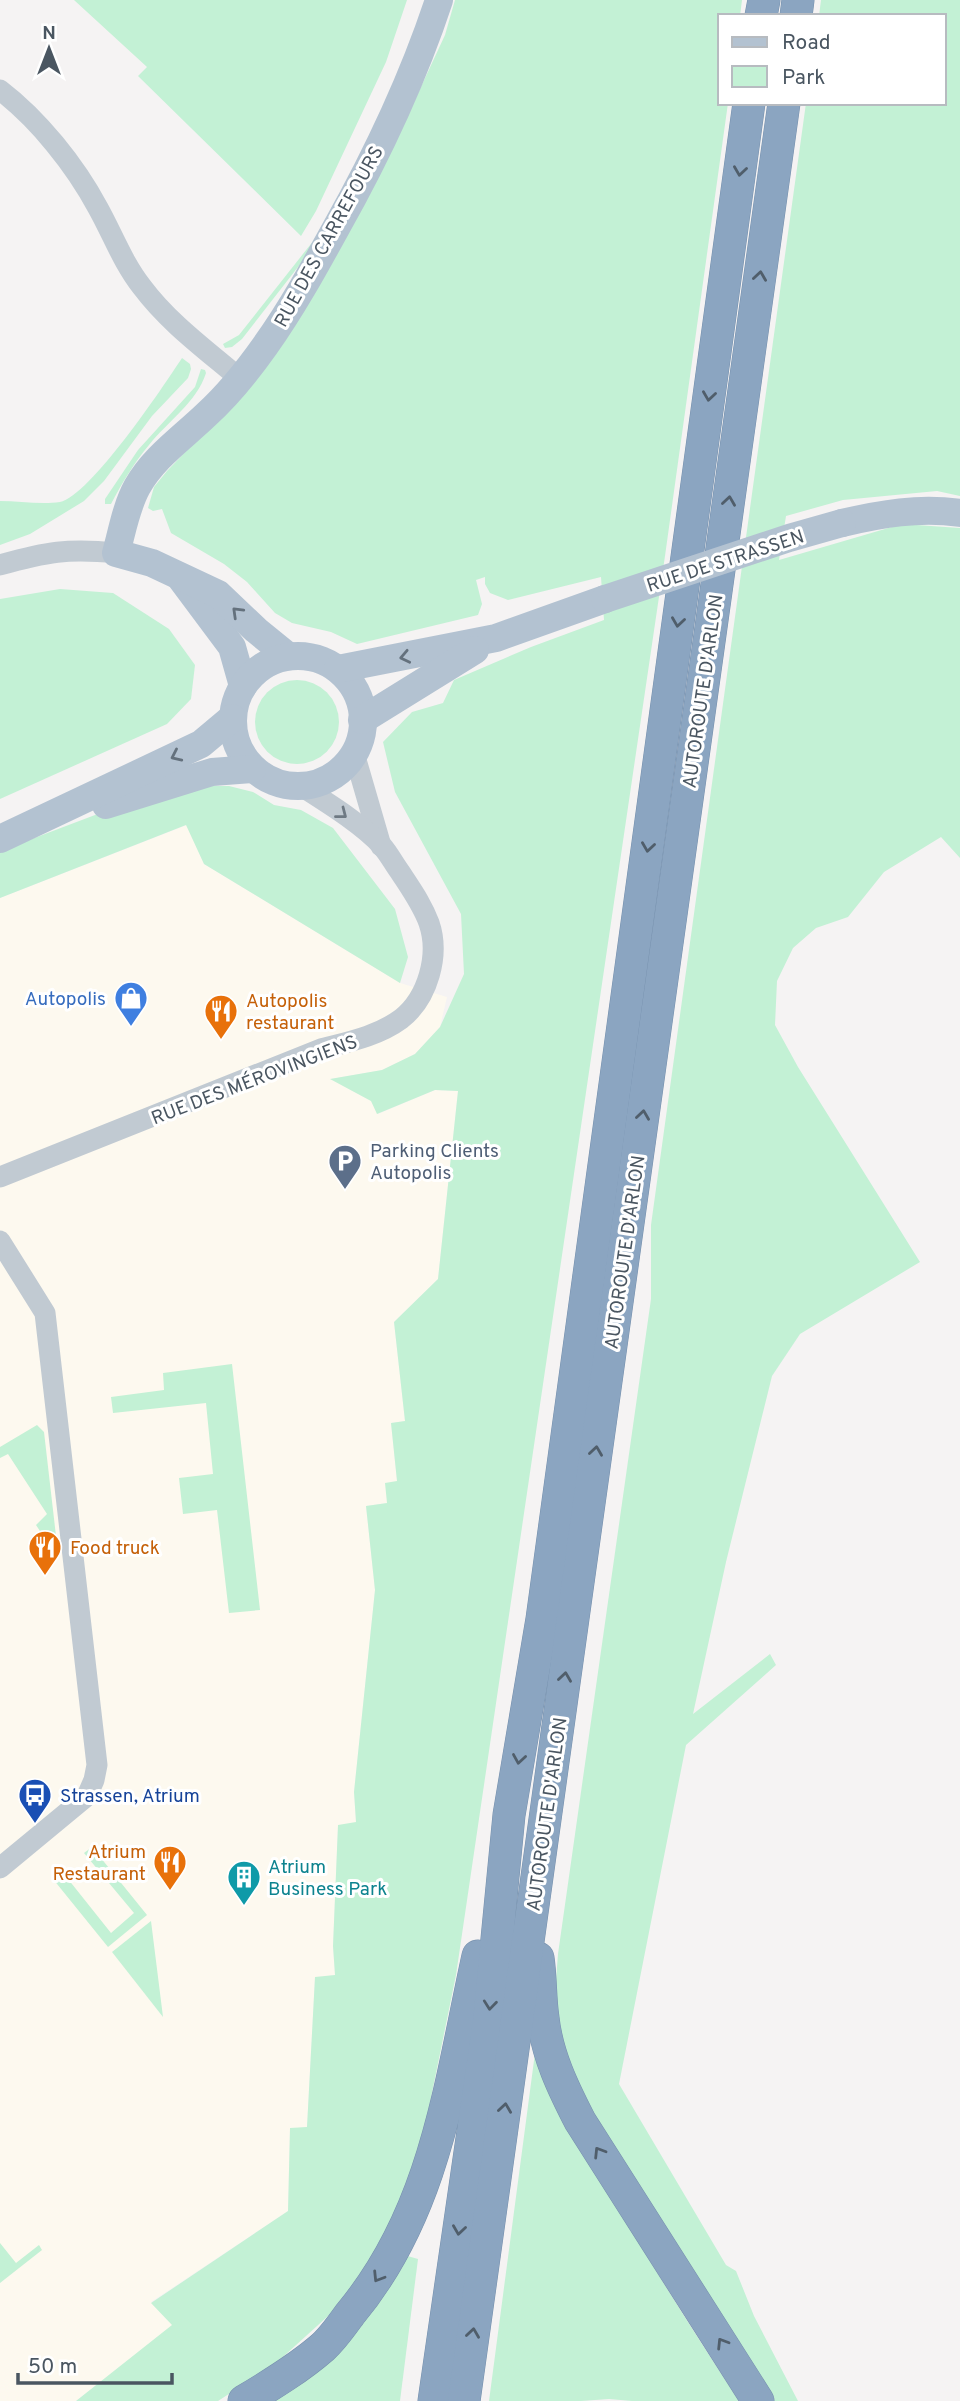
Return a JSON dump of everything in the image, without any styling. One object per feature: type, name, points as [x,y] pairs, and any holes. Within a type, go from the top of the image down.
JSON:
[{"type":"highway","name":"AUTOROUTE D'ARLON","points":[[434,2401],[489,2021],[509,1815],[542,1619],[749,105]]},
{"type":"highway","name":"AUTOROUTE D'ARLON","points":[[464,2401],[784,105]]},
{"type":"highway","points":[[244,2401],[276,2383],[325,2346],[369,2292],[407,2224],[436,2149],[509,1815]]},
{"type":"highway","points":[[532,1914],[542,1984],[542,2017],[549,2050],[562,2085],[580,2120],[758,2401]]},
{"type":"main road","name":"RUE DES CARREFOURS","points":[[116,553],[136,488],[155,461],[209,412],[239,378],[264,347],[308,280],[394,117],[439,0]]},
{"type":"main road","name":"RUE DE STRASSEN","points":[[338,669],[496,638],[605,599],[842,523],[891,512],[943,510],[960,513]]},
{"type":"main road","points":[[116,553],[152,563],[218,594],[288,656]]},
{"type":"main road","points":[[180,577],[232,647],[243,686]]},
{"type":"main road","name":"RUE DE STRASSEN","points":[[362,720],[496,638]]},
{"type":"main road","points":[[288,656],[308,656],[338,669],[350,683],[359,702],[362,720],[354,753],[333,776],[318,783],[301,786],[283,785],[252,769],[234,737],[232,718],[243,686],[256,672],[288,656]]},
{"type":"main road","points":[[0,839],[201,744],[232,718]]},
{"type":"main road","points":[[0,839],[212,772],[252,769]]},
{"type":"street","points":[[0,90],[14,100],[54,142],[97,206],[124,260],[166,316],[239,378]]},
{"type":"street","points":[[0,565],[47,552],[80,550],[116,553]]},
{"type":"street","name":"RUE DES MÉROVINGIENS","points":[[354,753],[381,846]]},
{"type":"street","name":"RUE DES MÉROVINGIENS","points":[[0,1177],[321,1049],[356,1040],[401,1019],[418,1001],[429,977],[433,951],[430,925],[419,901],[381,846],[337,810],[301,786]]},
{"type":"street","points":[[0,1241],[45,1313],[97,1765],[87,1796],[0,1868]]},
{"type":"shaded area","points":[[187,825],[204,864],[400,983],[447,997],[440,1027],[415,1054],[382,1070],[331,1079],[371,1101],[378,1114],[435,1090],[458,1091],[438,1279],[394,1322],[405,1421],[391,1423],[397,1481],[387,1503],[366,1506],[375,1590],[354,1792],[356,1823],[338,1826],[333,1946],[335,1975],[315,1978],[307,2127],[290,2129],[288,2211],[151,2302],[173,2325],[76,2401],[0,2401],[0,898]]},
{"type":"green space","points":[[74,0],[407,0],[386,62],[316,211],[301,236],[138,76],[147,67]]},
{"type":"green space","points":[[455,0],[742,0],[740,14],[718,14],[718,105],[728,105],[665,556],[456,1975],[423,2137],[410,2175],[373,2261],[338,2307],[274,2365],[218,2401],[76,2401],[172,2325],[151,2303],[288,2211],[290,2128],[307,2127],[315,1977],[335,1975],[333,1946],[338,1825],[356,1822],[354,1792],[375,1590],[366,1506],[387,1503],[385,1483],[397,1481],[391,1423],[405,1421],[394,1322],[438,1279],[458,1091],[435,1090],[377,1114],[371,1101],[330,1079],[382,1070],[415,1054],[440,1027],[464,974],[461,914],[395,792],[383,742],[412,712],[443,703],[454,680],[604,620],[601,577],[508,600],[490,593],[485,577],[476,580],[482,604],[478,615],[357,644],[331,632],[292,623],[275,613],[247,582],[224,564],[171,533],[162,509],[153,511],[148,508],[154,487],[218,418],[387,160],[445,35]]},
{"type":"green space","points":[[821,0],[960,0],[960,496],[937,491],[843,500],[786,516],[779,560],[902,524],[960,528],[960,858],[941,837],[884,872],[848,917],[816,928],[793,948],[777,981],[775,1025],[798,1067],[920,1262],[800,1334],[772,1376],[726,1562],[693,1714],[770,1654],[776,1665],[686,1745],[619,2084],[726,2265],[736,2271],[754,2316],[798,2401],[773,2401],[746,2353],[590,2111],[562,2047],[554,2006],[558,1954],[651,1299],[651,1225],[806,105],[946,105],[946,14],[819,14]]},
{"type":"green space","points":[[314,240],[319,240],[242,339],[232,347],[225,348],[223,344],[239,335]]},
{"type":"green space","points":[[182,358],[190,364],[188,378],[152,416],[104,481],[84,501],[30,534],[0,545],[0,501],[53,503],[73,495],[89,481],[125,439]]},
{"type":"green space","points":[[201,369],[206,373],[196,393],[156,436],[128,473],[111,504],[105,504],[105,499],[138,450],[195,387]]},
{"type":"green space","points":[[60,589],[113,593],[169,629],[195,665],[191,699],[167,724],[0,799],[0,599]]},
{"type":"green space","points":[[297,680],[313,683],[327,692],[336,706],[339,722],[336,738],[327,752],[313,761],[297,764],[281,761],[267,752],[258,738],[255,722],[258,706],[267,692],[281,683]]},
{"type":"green space","points":[[208,786],[229,786],[253,792],[274,805],[301,810],[333,828],[395,909],[408,957],[400,983],[204,864],[186,825],[0,898],[0,851],[132,801]]},
{"type":"green space","points":[[232,1364],[260,1610],[229,1613],[217,1510],[183,1514],[179,1478],[213,1474],[206,1403],[113,1413],[111,1397],[164,1390],[163,1373]]},
{"type":"green space","points":[[37,1425],[44,1432],[56,1536],[50,1538],[42,1534],[36,1525],[47,1514],[8,1454],[0,1458],[0,1447]]},
{"type":"green space","points":[[92,1847],[147,1915],[108,1947],[53,1879],[62,1872],[68,1876],[111,1933],[134,1913],[84,1853]]},
{"type":"green space","points":[[151,1921],[163,2017],[112,1952]]},
{"type":"green space","points":[[535,2053],[581,2143],[631,2230],[739,2401],[489,2401]]},
{"type":"green space","points":[[0,2243],[16,2263],[39,2245],[42,2250],[0,2283]]},
{"type":"green space","points":[[404,2255],[418,2259],[400,2401],[267,2401]]},
{"type":"place","name":"Autopolis","points":[[131,1028]]},
{"type":"place","name":"Autopolis restaurant","points":[[221,1041]]},
{"type":"place","name":"Parking Clients Autopolis","points":[[345,1191]]},
{"type":"place","name":"Food truck","points":[[45,1577]]},
{"type":"place","name":"Strassen, Atrium","points":[[35,1825]]},
{"type":"place","name":"Atrium Restaurant","points":[[170,1892]]},
{"type":"place","name":"Atrium Business Park","points":[[244,1907]]}]
